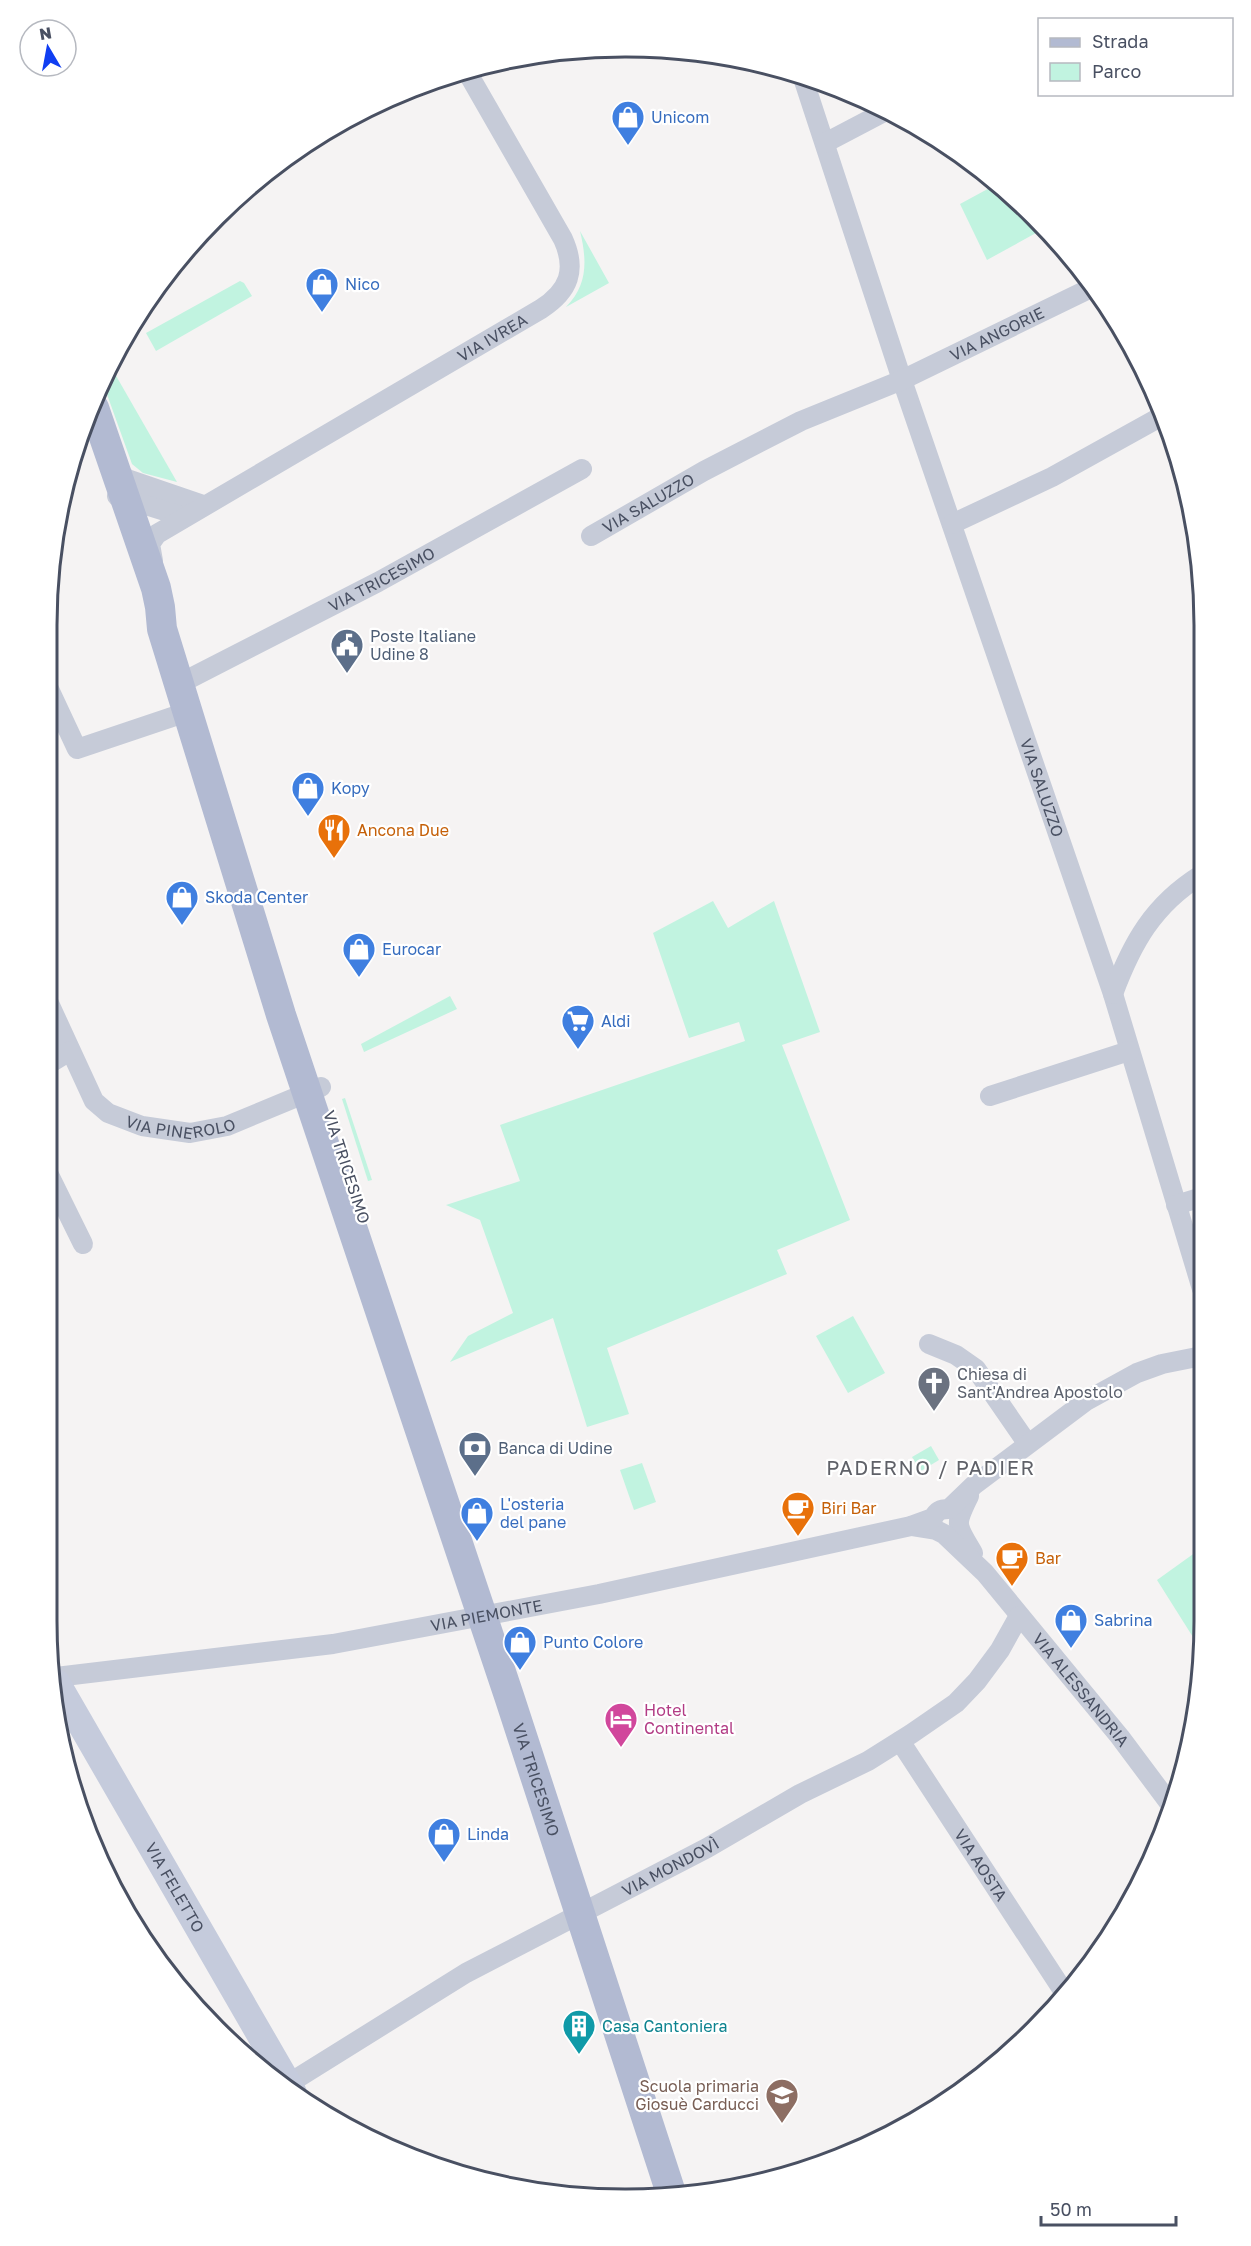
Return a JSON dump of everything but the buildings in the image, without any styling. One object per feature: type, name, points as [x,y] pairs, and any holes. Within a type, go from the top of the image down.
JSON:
[{"type":"main road","name":"VIA TRICESIMO","points":[[97,416],[125,498],[183,698],[270,981],[314,1090],[398,1362],[669,2187]]},
{"type":"main road","name":"VIA TRICESIMO","points":[[87,442],[139,593],[161,618]]},
{"type":"street","name":"VIA IVREA","points":[[161,618],[160,583],[150,544],[157,534],[541,309],[560,295],[565,288],[570,260],[565,245],[471,78]]},
{"type":"street","name":"VIA SALUZZO","points":[[806,86],[902,380],[1113,994],[1194,1263]]},
{"type":"street","points":[[825,143],[877,116]]},
{"type":"street","name":"VIA ANGORIE","points":[[902,380],[1085,291]]},
{"type":"street","name":"VIA SALUZZO","points":[[591,536],[704,471],[801,421],[902,380]]},
{"type":"street","points":[[952,524],[1052,477],[1155,420]]},
{"type":"street","name":"VIA TRICESIMO","points":[[90,435],[107,487],[116,495],[125,498]]},
{"type":"street","points":[[114,467],[127,479],[203,506]]},
{"type":"street","name":"VIA TRICESIMO","points":[[57,707],[76,749],[183,698],[378,582],[582,469]]},
{"type":"street","points":[[125,498],[184,517]]},
{"type":"street","points":[[1113,994],[1127,956],[1142,933],[1160,909],[1194,881]]},
{"type":"street","name":"VIA PINEROLO","points":[[57,1022],[89,1093],[100,1107],[118,1118],[166,1131],[189,1133],[209,1130],[314,1090]]},
{"type":"street","points":[[57,1059],[70,1051]]},
{"type":"street","points":[[990,1096],[1129,1051]]},
{"type":"street","points":[[57,1192],[83,1245]]},
{"type":"street","points":[[1176,1205],[1194,1199]]},
{"type":"street","points":[[929,1344],[956,1355],[976,1369],[1027,1443]]},
{"type":"street","points":[[946,1523],[974,1485],[1027,1443],[1086,1401],[1137,1373],[1162,1364],[1194,1358]]},
{"type":"street","name":"VIA PIEMONTE","points":[[60,1677],[333,1644],[481,1614],[608,1592],[911,1526],[946,1523]]},
{"type":"street","name":"VIA ALESSANDRIA","points":[[946,1523],[1019,1616],[1120,1737],[1166,1798]]},
{"type":"street","name":"VIA MONDOVÌ","points":[[297,2084],[466,1973],[707,1848],[800,1794],[868,1761],[900,1741],[956,1703],[977,1681],[1000,1650],[1019,1616]]},
{"type":"street","name":"VIA FELETTO","points":[[66,1708],[283,2075]]},
{"type":"street","name":"VIA AOSTA","points":[[900,1741],[1060,1986]]},
{"type":"green space","points":[[989,188],[1036,233],[987,260],[960,204]]},
{"type":"green space","points":[[580,231],[609,283],[566,307],[578,290],[584,272],[584,252]]},
{"type":"green space","points":[[240,281],[244,283],[252,296],[156,351],[146,333]]},
{"type":"green space","points":[[116,375],[177,482],[143,473],[132,464],[107,394]]},
{"type":"green space","points":[[713,901],[728,928],[774,901],[820,1032],[782,1045],[850,1220],[777,1250],[787,1274],[607,1348],[629,1414],[587,1427],[553,1318],[450,1362],[468,1336],[513,1313],[480,1220],[446,1205],[520,1181],[500,1125],[745,1041],[739,1022],[689,1038],[653,933]]},
{"type":"green space","points":[[450,996],[457,1009],[364,1052],[361,1044]]},
{"type":"green space","points":[[345,1098],[372,1180],[368,1181],[342,1099]]},
{"type":"green space","points":[[853,1316],[885,1373],[848,1393],[816,1336]]},
{"type":"green space","points":[[931,1446],[939,1460],[921,1471],[912,1457]]},
{"type":"green space","points":[[642,1463],[656,1502],[634,1510],[620,1470]]},
{"type":"green space","points":[[1194,1553],[1194,1638],[1157,1580]]},
{"type":"place","name":"Unicom","points":[[628,146]]},
{"type":"place","name":"Nico","points":[[322,313]]},
{"type":"place","name":"Poste Italiane Udine 8","points":[[347,674]]},
{"type":"place","name":"Kopy","points":[[308,817]]},
{"type":"place","name":"Ancona Due","points":[[334,859]]},
{"type":"place","name":"Skoda Center","points":[[182,926]]},
{"type":"place","name":"Eurocar","points":[[359,978]]},
{"type":"place","name":"Aldi","points":[[578,1050]]},
{"type":"place","name":"Chiesa di Sant'Andrea Apostolo","points":[[934,1412]]},
{"type":"place","name":"Banca di Udine","points":[[475,1477]]},
{"type":"place","name":"Biri Bar","points":[[798,1537]]},
{"type":"place","name":"L'osteria del pane","points":[[477,1542]]},
{"type":"place","name":"Bar","points":[[1012,1587]]},
{"type":"place","name":"Sabrina","points":[[1071,1649]]},
{"type":"place","name":"Punto Colore","points":[[520,1671]]},
{"type":"place","name":"Hotel Continental","points":[[621,1748]]},
{"type":"place","name":"Linda","points":[[444,1863]]},
{"type":"place","name":"Casa Cantoniera","points":[[579,2055]]},
{"type":"place","name":"Scuola primaria Giosuè Carducci","points":[[782,2124]]},
{"type":"district","name":"PADERNO / PADIER","points":[[931,1468]]}]
